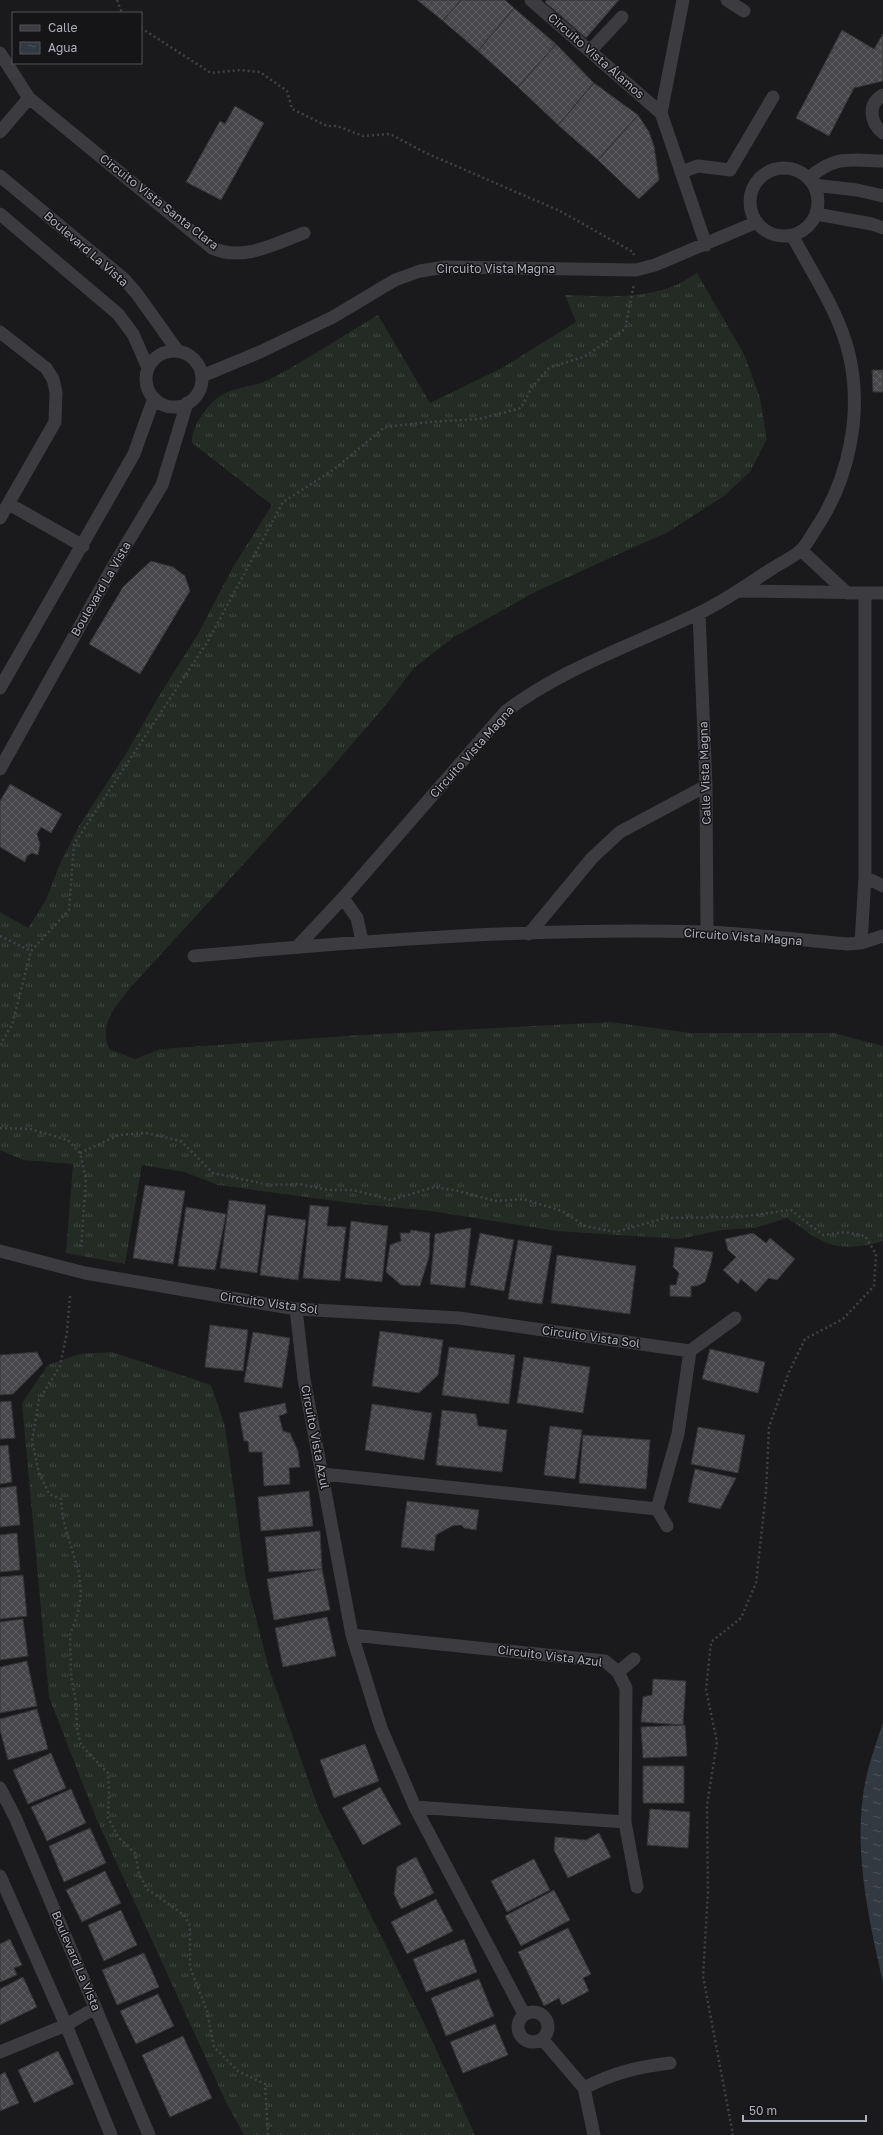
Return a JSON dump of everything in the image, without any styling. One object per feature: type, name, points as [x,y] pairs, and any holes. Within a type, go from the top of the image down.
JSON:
[{"type":"street","name":"Circuito Vista Álamos","points":[[531,0],[661,113]]},
{"type":"street","name":"Circuito Vista Álamos","points":[[683,0],[661,113],[706,245]]},
{"type":"street","points":[[727,0],[744,11]]},
{"type":"street","points":[[590,51],[622,17]]},
{"type":"street","name":"Circuito Vista Santa Clara","points":[[0,53],[29,98],[212,248],[222,252],[234,254],[249,253],[304,233]]},
{"type":"street","points":[[883,95],[875,102],[872,115],[877,128],[883,133]]},
{"type":"street","points":[[681,172],[698,166],[730,170],[773,97]]},
{"type":"street","points":[[0,132],[29,98]]},
{"type":"street","points":[[812,182],[829,163],[840,160],[883,161]]},
{"type":"street","points":[[812,182],[818,204],[816,214],[810,224],[802,230],[792,235],[782,235],[772,233],[757,222],[752,212],[750,200],[753,189],[759,179],[768,172],[779,168],[790,168],[801,172],[812,182],[883,196]]},
{"type":"street","name":"Boulevard La Vista","points":[[0,176],[124,279],[137,294],[177,350]]},
{"type":"street","points":[[0,214],[118,314],[133,334],[148,368],[146,384],[154,398],[170,407],[187,404],[199,392],[202,376],[194,359],[186,353],[177,350],[159,355],[148,368]]},
{"type":"street","points":[[816,214],[872,224],[883,228]]},
{"type":"street","name":"Circuito Vista Magna","points":[[202,376],[266,349],[333,317],[395,280],[420,271],[445,267],[636,270],[656,265],[757,222]]},
{"type":"street","name":"Circuito Vista Magna","points":[[297,947],[343,898],[506,711],[527,695],[559,677],[699,613],[738,591],[801,550],[822,520],[838,484],[850,449],[855,394],[849,354],[839,324],[792,235]]},
{"type":"street","points":[[0,332],[46,368],[53,379],[56,392],[54,422],[10,504],[0,518]]},
{"type":"street","points":[[0,688],[83,546],[134,454],[154,398]]},
{"type":"street","name":"Boulevard La Vista","points":[[0,769],[114,565],[162,485],[187,404]]},
{"type":"street","points":[[10,504],[83,546]]},
{"type":"street","points":[[801,550],[847,593]]},
{"type":"street","points":[[738,591],[865,594],[883,593]]},
{"type":"street","points":[[861,943],[865,877],[865,594]]},
{"type":"street","name":"Calle Vista Magna","points":[[699,613],[706,786],[707,932]]},
{"type":"street","points":[[529,934],[592,858],[620,832],[706,786]]},
{"type":"street","points":[[865,877],[883,886]]},
{"type":"street","points":[[343,898],[357,918],[362,941]]},
{"type":"street","name":"Circuito Vista Magna","points":[[194,956],[362,941],[529,934],[707,932],[847,944],[861,943],[883,936]]},
{"type":"street","name":"Circuito Vista Sol","points":[[0,1251],[85,1273],[296,1309],[459,1318],[690,1351]]},
{"type":"street","name":"Circuito Vista Azul","points":[[296,1309],[304,1379],[352,1635],[381,1728],[415,1807],[524,2014]]},
{"type":"street","points":[[667,1526],[657,1509],[678,1434],[690,1351],[735,1318]]},
{"type":"street","points":[[323,1474],[657,1509]]},
{"type":"street","name":"Circuito Vista Azul","points":[[352,1635],[605,1661],[618,1672],[626,1688],[625,1822],[637,1887]]},
{"type":"street","points":[[618,1672],[634,1659]]},
{"type":"street","name":"Boulevard La Vista","points":[[0,1788],[15,1817],[149,2135]]},
{"type":"street","points":[[415,1807],[625,1822]]},
{"type":"street","points":[[0,1876],[66,2025],[111,2135]]},
{"type":"street","points":[[0,2052],[66,2025],[95,2008]]},
{"type":"street","points":[[530,2012],[544,2015],[548,2021],[549,2028],[547,2034],[542,2040],[536,2042],[523,2039],[519,2033],[518,2026],[524,2014],[530,2012]]},
{"type":"street","points":[[542,2040],[584,2088],[594,2135]]},
{"type":"street","points":[[584,2088],[607,2076],[638,2067],[670,2063]]},
{"type":"path","points":[[117,0],[122,12]]},
{"type":"path","points":[[142,29],[211,73],[240,70],[260,72],[287,92],[292,109],[327,126],[337,126],[363,136],[390,134],[426,153],[560,211],[633,252]]},
{"type":"path","points":[[0,1045],[12,1025],[31,951],[69,910],[74,844],[208,642],[283,502],[333,470],[385,427],[429,422],[479,419],[521,408],[532,387],[550,367],[584,357],[625,329],[632,297]]},
{"type":"path","points":[[0,936],[31,951]]},
{"type":"path","points":[[0,1128],[30,1129],[68,1140],[80,1153],[86,1179],[81,1250]]},
{"type":"path","points":[[80,1153],[119,1135],[146,1133],[181,1141],[213,1173],[269,1185],[299,1184],[328,1190],[353,1190],[392,1200],[434,1187],[459,1191],[495,1201],[523,1199],[562,1211],[585,1226],[616,1232],[665,1218],[739,1217],[791,1210],[823,1234],[846,1232],[865,1236],[876,1254],[874,1286],[842,1319],[805,1339],[789,1372],[769,1427],[766,1492],[756,1583],[741,1618],[711,1642],[706,1690],[717,1742],[707,1805],[708,1892],[702,1976],[733,2135]]},
{"type":"path","points":[[70,1296],[67,1332],[60,1366],[39,1400],[32,1441],[42,1480],[49,1494],[61,1499],[63,1519],[80,1574],[81,1594],[78,1613],[70,1635],[71,1676],[76,1702],[77,1729],[81,1745],[108,1773],[108,1818],[119,1838],[135,1853],[139,1874],[147,1889],[184,1915],[190,1926],[190,1967],[207,2010],[214,2047],[238,2071],[266,2084],[268,2135]]},
{"type":"green space","points":[[697,273],[745,356],[760,398],[767,439],[750,472],[724,496],[668,532],[537,591],[454,637],[414,668],[385,706],[328,772],[130,988],[110,1016],[107,1023],[106,1039],[109,1049],[135,1059],[161,1049],[360,1035],[611,1022],[690,1033],[834,1033],[883,1046],[883,1241],[848,1247],[833,1245],[822,1241],[787,1218],[755,1228],[722,1230],[679,1239],[556,1231],[431,1211],[350,1203],[218,1185],[184,1172],[142,1165],[125,1264],[66,1253],[73,1164],[23,1160],[0,1150],[0,912],[28,928],[46,900],[59,866],[79,826],[127,752],[159,696],[198,634],[233,567],[272,505],[192,443],[192,438],[199,420],[211,403],[222,395],[236,389],[263,382],[284,372],[378,315],[430,403],[502,368],[576,322],[565,295],[621,296],[649,293],[676,285]]},
{"type":"green space","points":[[112,1352],[211,1385],[225,1426],[246,1579],[269,1669],[319,1810],[424,2023],[475,2135],[244,2135],[225,2100],[96,1818],[49,1697],[22,1403],[48,1365],[79,1354]]},
{"type":"water","points":[[883,1722],[883,1982],[863,1878],[861,1825],[862,1799],[867,1774]]},
{"type":"building","points":[[417,0],[461,0],[443,21]]},
{"type":"building","points":[[461,0],[505,0],[514,8],[478,51],[443,21]]},
{"type":"building","points":[[547,0],[619,0],[586,38],[545,2]]},
{"type":"building","points":[[514,8],[556,44],[518,87],[478,51]]},
{"type":"building","points":[[842,30],[874,49],[883,34],[883,81],[854,88],[829,136],[796,118]]},
{"type":"building","points":[[556,44],[594,83],[558,125],[518,87]]},
{"type":"building","points":[[594,83],[638,115],[598,160],[558,125]]},
{"type":"building","points":[[235,106],[264,123],[221,200],[186,182],[220,121],[225,124]]},
{"type":"building","points":[[638,115],[649,132],[654,146],[659,180],[639,199],[598,160]]},
{"type":"building","points":[[872,370],[883,370],[883,392],[873,392]]},
{"type":"building","points":[[151,561],[173,567],[185,576],[190,591],[140,674],[89,644],[123,587]]},
{"type":"building","points":[[10,784],[62,814],[51,833],[41,827],[37,834],[40,844],[38,855],[32,853],[27,856],[25,862],[0,847],[0,801]]},
{"type":"building","points":[[145,1185],[185,1191],[173,1264],[133,1258]]},
{"type":"building","points":[[229,1200],[266,1205],[257,1273],[220,1268]]},
{"type":"building","points":[[310,1205],[329,1207],[327,1226],[346,1227],[340,1281],[303,1278]]},
{"type":"building","points":[[186,1207],[226,1214],[215,1270],[178,1266]]},
{"type":"building","points":[[268,1215],[306,1220],[298,1280],[260,1275]]},
{"type":"building","points":[[351,1221],[388,1226],[382,1282],[345,1278]]},
{"type":"building","points":[[471,1228],[465,1288],[430,1284],[435,1234]]},
{"type":"building","points":[[411,1230],[430,1233],[429,1257],[420,1286],[401,1285],[386,1272],[390,1245],[401,1241],[400,1233],[410,1233]]},
{"type":"building","points":[[480,1233],[514,1240],[504,1291],[470,1285]]},
{"type":"building","points":[[753,1233],[766,1243],[770,1238],[795,1259],[777,1280],[769,1278],[756,1292],[741,1279],[738,1284],[723,1270],[736,1257],[728,1250],[725,1239]]},
{"type":"building","points":[[518,1240],[552,1246],[542,1304],[508,1299]]},
{"type":"building","points":[[675,1247],[713,1252],[705,1282],[697,1286],[691,1286],[691,1297],[670,1296],[670,1285],[676,1285],[679,1273],[673,1267]]},
{"type":"building","points":[[557,1255],[636,1266],[630,1314],[551,1303]]},
{"type":"building","points":[[210,1325],[248,1330],[243,1371],[205,1367]]},
{"type":"building","points":[[380,1331],[443,1340],[438,1375],[419,1393],[372,1386]]},
{"type":"building","points":[[253,1332],[290,1338],[282,1388],[244,1382]]},
{"type":"building","points":[[449,1347],[515,1355],[509,1404],[442,1395]]},
{"type":"building","points":[[710,1349],[765,1362],[758,1393],[702,1379]]},
{"type":"building","points":[[37,1352],[43,1364],[13,1394],[0,1395],[0,1355]]},
{"type":"building","points":[[524,1357],[590,1367],[583,1413],[517,1403]]},
{"type":"building","points":[[11,1401],[15,1438],[0,1439],[0,1402]]},
{"type":"building","points":[[285,1403],[287,1413],[279,1416],[283,1431],[290,1433],[298,1451],[300,1467],[289,1468],[290,1484],[264,1486],[262,1452],[249,1452],[248,1441],[244,1441],[239,1413]]},
{"type":"building","points":[[372,1404],[432,1413],[424,1460],[365,1450]]},
{"type":"building","points":[[442,1410],[476,1414],[478,1426],[507,1430],[502,1472],[436,1465]]},
{"type":"building","points":[[550,1426],[582,1430],[575,1479],[544,1475]]},
{"type":"building","points":[[698,1427],[745,1435],[738,1473],[691,1464]]},
{"type":"building","points":[[583,1435],[650,1440],[646,1489],[579,1483]]},
{"type":"building","points":[[8,1445],[12,1482],[0,1484],[0,1446]]},
{"type":"building","points":[[695,1469],[736,1478],[720,1509],[688,1502]]},
{"type":"building","points":[[16,1486],[20,1525],[0,1527],[0,1488]]},
{"type":"building","points":[[309,1491],[313,1526],[261,1531],[258,1497]]},
{"type":"building","points":[[407,1501],[479,1510],[476,1530],[464,1528],[461,1525],[452,1526],[436,1535],[434,1551],[401,1547]]},
{"type":"building","points":[[320,1531],[322,1569],[269,1572],[265,1537]]},
{"type":"building","points":[[17,1533],[20,1570],[0,1572],[0,1535]]},
{"type":"building","points":[[322,1569],[330,1610],[274,1620],[267,1579]]},
{"type":"building","points":[[23,1575],[27,1616],[0,1619],[0,1577]]},
{"type":"building","points":[[327,1617],[336,1656],[283,1667],[275,1628]]},
{"type":"building","points":[[23,1619],[28,1656],[0,1660],[0,1622]]},
{"type":"building","points":[[27,1661],[37,1706],[0,1713],[0,1667]]},
{"type":"building","points":[[653,1679],[686,1681],[683,1725],[641,1722],[643,1697],[652,1695]]},
{"type":"building","points":[[37,1709],[48,1749],[8,1760],[0,1730],[0,1719]]},
{"type":"building","points":[[685,1725],[687,1756],[643,1758],[641,1727]]},
{"type":"building","points":[[365,1744],[379,1781],[334,1798],[320,1760]]},
{"type":"building","points":[[51,1753],[66,1788],[28,1804],[13,1770]]},
{"type":"building","points":[[643,1766],[684,1766],[684,1803],[643,1803]]},
{"type":"building","points":[[380,1787],[401,1824],[363,1845],[342,1808]]},
{"type":"building","points":[[71,1789],[86,1823],[47,1841],[31,1807]]},
{"type":"building","points":[[650,1809],[690,1812],[688,1848],[647,1845]]},
{"type":"building","points":[[90,1828],[106,1863],[64,1882],[49,1846]]},
{"type":"building","points":[[599,1833],[611,1857],[568,1878],[554,1850],[555,1837],[586,1840]]},
{"type":"building","points":[[416,1857],[434,1893],[401,1909],[394,1894],[397,1867]]},
{"type":"building","points":[[534,1859],[550,1890],[507,1912],[491,1881]]},
{"type":"building","points":[[105,1871],[121,1903],[82,1922],[66,1890]]},
{"type":"building","points":[[554,1890],[570,1920],[521,1946],[505,1916]]},
{"type":"building","points":[[436,1899],[453,1931],[407,1954],[391,1922]]},
{"type":"building","points":[[121,1910],[137,1945],[104,1961],[88,1925]]},
{"type":"building","points":[[568,1928],[591,1974],[583,1978],[589,1991],[562,2005],[559,1998],[544,2006],[518,1952]]},
{"type":"building","points":[[10,1939],[22,1965],[14,1968],[17,1975],[0,1982],[0,1944]]},
{"type":"building","points":[[464,1939],[477,1972],[426,1992],[413,1959]]},
{"type":"building","points":[[144,1953],[159,1987],[117,2005],[102,1970]]},
{"type":"building","points":[[23,1977],[37,2007],[0,2025],[0,1989]]},
{"type":"building","points":[[479,1979],[494,2016],[446,2036],[431,1998]]},
{"type":"building","points":[[158,1994],[174,2026],[136,2044],[120,2011]]},
{"type":"building","points":[[495,2024],[508,2055],[463,2073],[450,2042]]},
{"type":"building","points":[[183,2036],[212,2098],[170,2117],[142,2055]]},
{"type":"building","points":[[58,2051],[74,2084],[34,2103],[18,2070]]},
{"type":"building","points":[[5,2072],[19,2103],[0,2111],[0,2075]]}]
